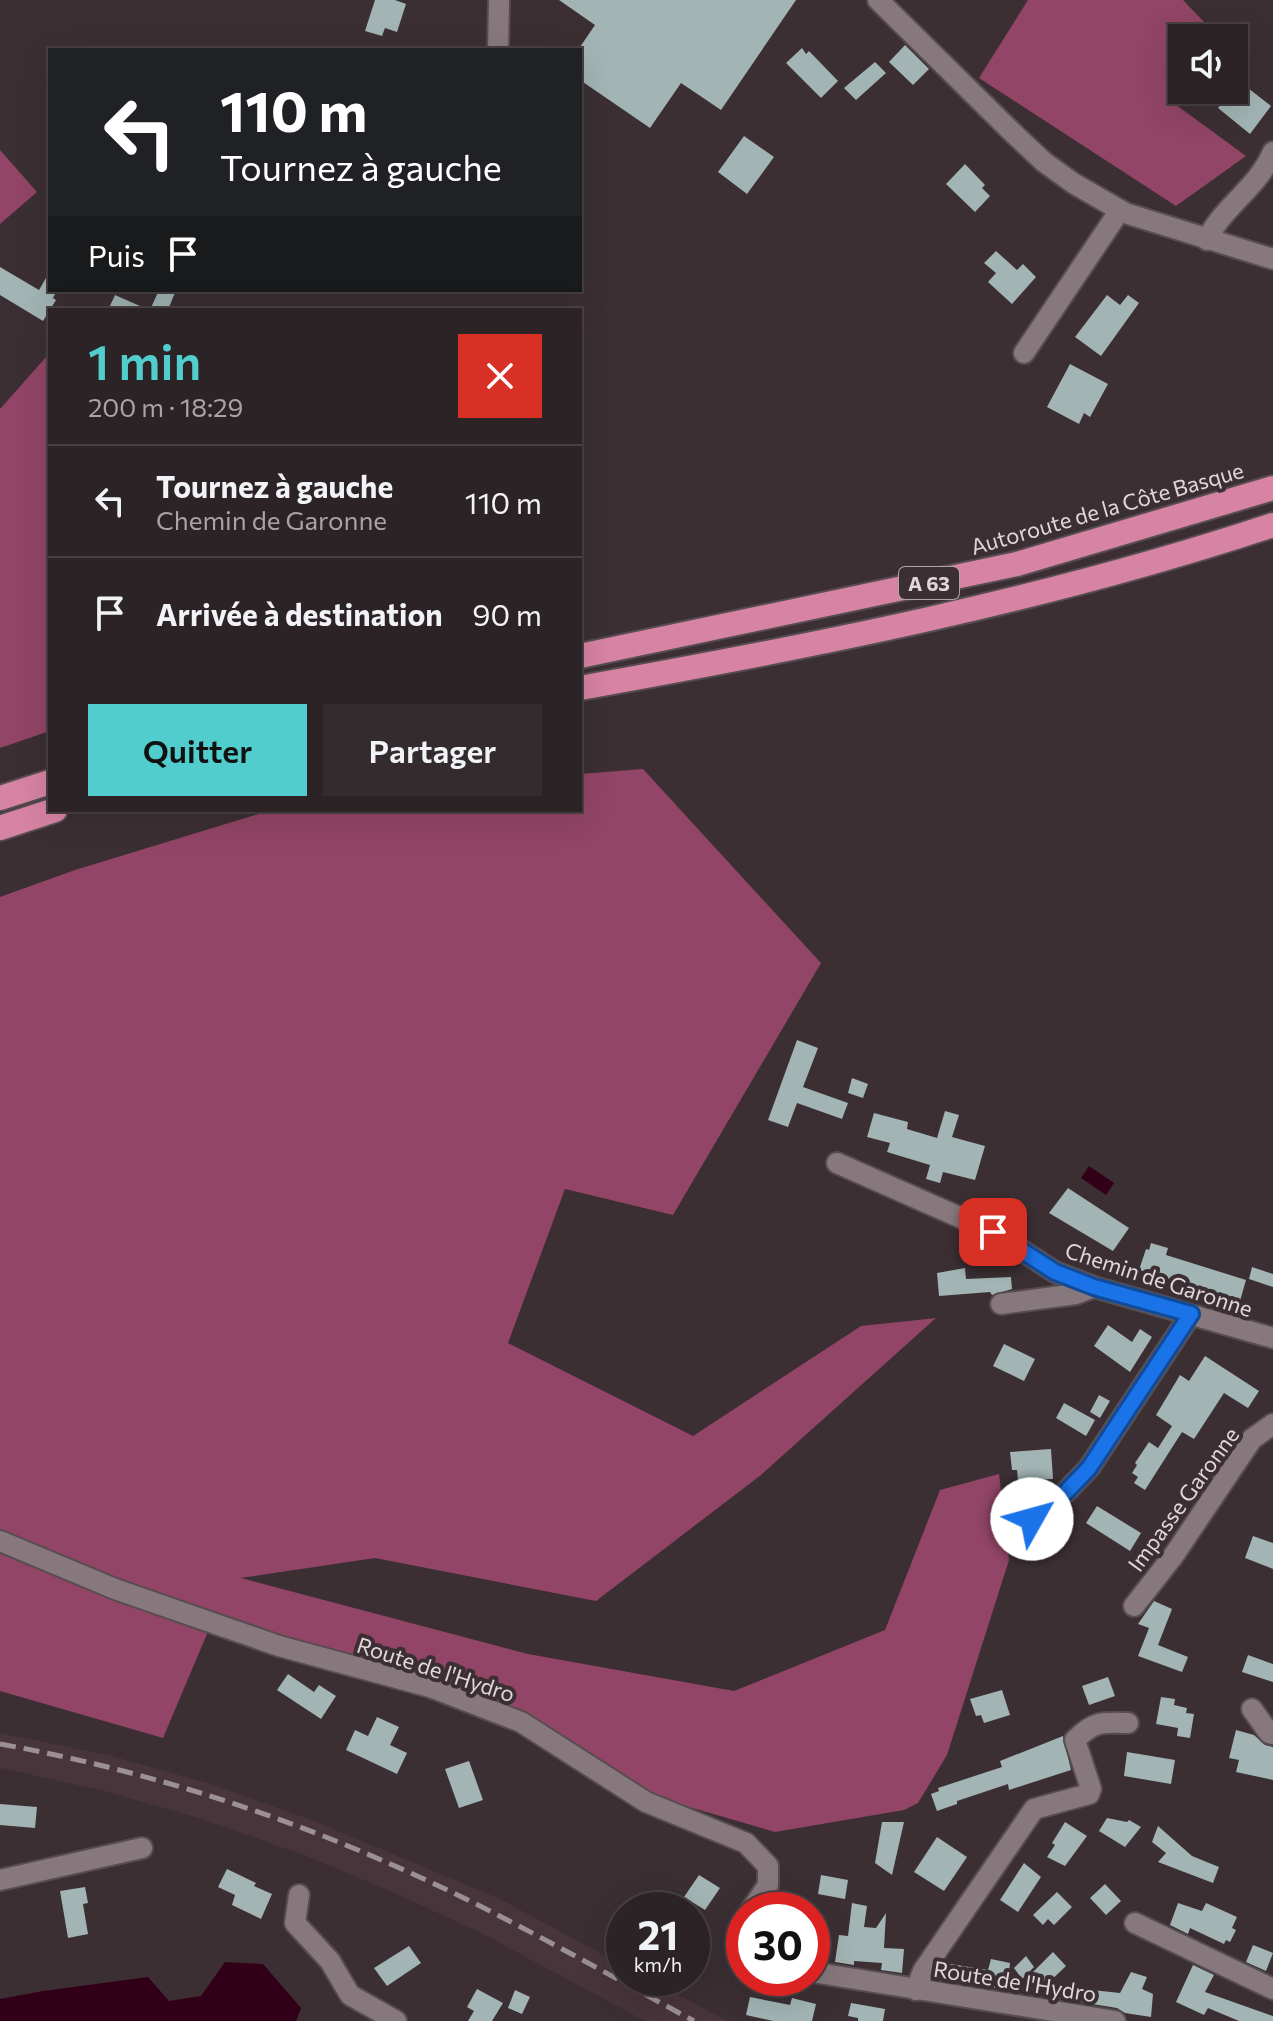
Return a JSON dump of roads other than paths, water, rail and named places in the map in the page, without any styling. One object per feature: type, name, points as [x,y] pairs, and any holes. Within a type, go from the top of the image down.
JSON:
[{"type":"highway","name":"Autoroute de la Côte Basque","points":[[582,656],[1017,564],[1273,488]]},
{"type":"highway","name":"A 63","points":[[582,688],[767,654],[1031,597],[1273,525]]},
{"type":"highway","points":[[0,798],[48,783]]},
{"type":"highway","points":[[0,828],[49,812]]},
{"type":"street","points":[[498,48],[499,0]]},
{"type":"street","points":[[878,0],[1044,162],[1073,183],[1120,210],[1273,259]]},
{"type":"street","points":[[1207,240],[1213,228],[1253,186],[1273,152]]},
{"type":"street","points":[[1024,353],[1120,210]]},
{"type":"street","name":"Chemin de Garonne","points":[[837,1163],[993,1232],[1055,1272],[1094,1287],[1273,1338]]},
{"type":"street","points":[[1001,1304],[1076,1294],[1094,1287]]},
{"type":"street","points":[[1032,1519],[1066,1492],[1089,1468],[1191,1314]]},
{"type":"street","name":"Impasse Garonne","points":[[1134,1606],[1174,1555],[1252,1439],[1273,1424]]},
{"type":"street","name":"Route de l'Hydro","points":[[0,1541],[115,1589],[279,1646],[430,1687],[521,1722],[646,1802],[746,1843],[768,1866],[768,1885],[763,1892]]},
{"type":"street","points":[[1252,1709],[1269,1733],[1273,1734]]},
{"type":"street","points":[[916,1990],[923,1971],[1034,1809],[1089,1794],[1091,1789],[1075,1740],[1089,1726],[1102,1722],[1128,1723]]},
{"type":"street","points":[[0,1880],[142,1848]]},
{"type":"street","points":[[299,1895],[295,1923],[330,1961],[350,1995],[396,2021]]},
{"type":"street","points":[[1135,1923],[1273,1989]]},
{"type":"street","name":"Route de l'Hydro","points":[[830,1975],[1115,2021]]},
{"type":"railway","points":[[0,1744],[155,1780],[306,1829],[478,1905],[694,2021]]}]
